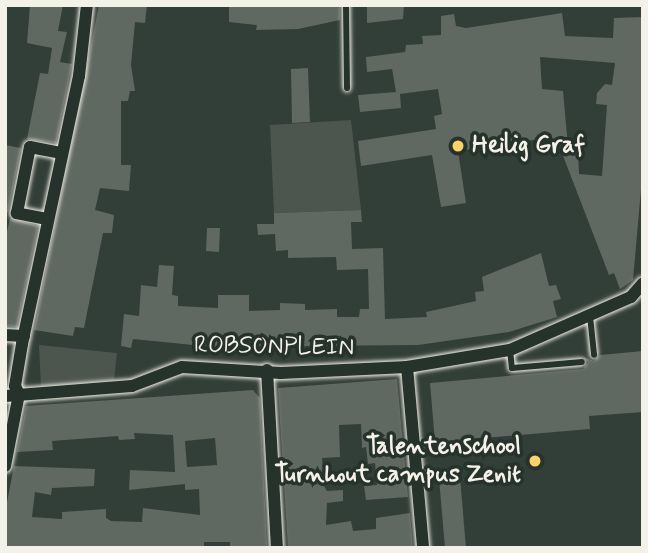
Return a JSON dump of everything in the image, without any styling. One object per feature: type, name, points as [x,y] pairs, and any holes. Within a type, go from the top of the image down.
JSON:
[{"type":"street","points":[[5,466],[12,395],[60,153],[79,76],[87,5]]},
{"type":"street","points":[[47,219],[17,213],[30,147],[60,153]]},
{"type":"street","name":"ROBSONPLEIN","points":[[12,395],[132,386],[183,367],[267,370],[407,367],[510,350],[631,297],[643,283]]},
{"type":"street","points":[[5,335],[24,336]]},
{"type":"street","points":[[407,367],[423,548]]},
{"type":"street","points":[[267,370],[278,548]]},
{"type":"lane","points":[[345,5],[347,88]]},
{"type":"lane","points":[[590,316],[594,355]]},
{"type":"lane","points":[[510,350],[512,368],[582,362]]},
{"type":"shaded area","points":[[351,120],[361,210],[274,213],[270,125]]},
{"type":"shaded area","points":[[39,345],[117,353],[114,380],[41,387]]},
{"type":"building","points":[[30,5],[63,5],[58,31],[67,32],[60,62],[72,64],[56,143],[27,139],[40,73],[48,74],[52,48],[27,43]]},
{"type":"building","points":[[99,5],[147,5],[145,23],[135,22],[131,65],[135,91],[130,91],[128,101],[121,101],[121,165],[131,165],[129,191],[100,188],[95,210],[114,215],[112,233],[103,233],[84,328],[75,327],[73,336],[34,330]]},
{"type":"building","points":[[229,5],[340,5],[340,20],[298,29],[256,30],[257,25],[229,22]]},
{"type":"building","points":[[367,5],[404,5],[403,19],[367,23]]},
{"type":"building","points":[[562,13],[565,36],[613,38],[614,18],[643,17],[643,167],[633,280],[620,289],[614,273],[609,275],[560,148],[543,150],[540,139],[458,151],[466,203],[441,207],[432,155],[361,166],[358,141],[436,129],[434,116],[442,114],[438,89],[400,94],[401,108],[360,112],[358,95],[396,92],[392,69],[367,72],[366,57],[405,52],[406,45],[423,44],[422,36],[441,35],[441,16],[454,14],[456,26],[466,28]],"holes":[[[540,57],[615,63],[612,85],[605,84],[597,93],[596,104],[607,105],[602,176],[579,174],[578,150],[561,148],[568,147],[563,91],[542,89]]]},
{"type":"building","points":[[308,68],[310,122],[292,123],[291,69]]},
{"type":"building","points":[[5,145],[21,148],[8,212],[5,212]]},
{"type":"building","points":[[361,210],[362,222],[351,222],[352,249],[383,248],[385,319],[427,317],[426,312],[476,301],[475,292],[484,291],[482,277],[541,253],[549,286],[556,285],[561,299],[553,301],[557,317],[509,332],[418,345],[213,347],[133,339],[131,348],[121,346],[124,314],[139,316],[141,285],[157,287],[159,265],[174,266],[172,295],[178,296],[178,306],[218,308],[218,295],[249,295],[249,311],[280,310],[280,303],[305,304],[305,310],[337,309],[337,317],[359,317],[360,309],[369,309],[368,269],[337,270],[336,257],[288,258],[288,250],[276,251],[275,234],[258,235],[257,224],[274,224],[274,213]]},
{"type":"building","points":[[10,218],[38,226],[17,327],[5,326],[5,241]]},
{"type":"building","points":[[207,228],[220,228],[219,252],[206,251]]},
{"type":"building","points":[[643,351],[643,412],[589,416],[590,429],[435,442],[430,383],[583,369],[588,362],[583,357],[594,361],[600,355]]},
{"type":"building","points":[[397,379],[408,497],[366,500],[364,486],[377,485],[375,463],[368,464],[366,447],[362,448],[361,424],[339,425],[340,457],[322,458],[324,486],[327,491],[343,490],[343,501],[327,503],[326,525],[351,521],[353,531],[376,529],[376,518],[410,513],[413,548],[288,548],[278,388]]},
{"type":"building","points":[[253,390],[260,398],[267,548],[230,548],[230,542],[204,542],[204,548],[5,548],[5,513],[14,466],[95,469],[94,486],[52,488],[51,495],[35,492],[32,517],[62,519],[62,512],[106,509],[106,518],[111,521],[142,522],[143,508],[200,515],[199,489],[185,490],[185,484],[129,490],[130,470],[175,472],[173,435],[134,433],[135,439],[119,440],[118,436],[52,441],[53,450],[17,452],[26,406]],"holes":[[[215,438],[217,465],[187,467],[185,441]]]},
{"type":"building","points":[[460,477],[466,548],[445,548],[439,478]]},
{"type":"place","name":"Heilig Graf","points":[[458,146]]},
{"type":"place","name":"Talentenschool Turnhout campus Zenit","points":[[535,461]]}]
